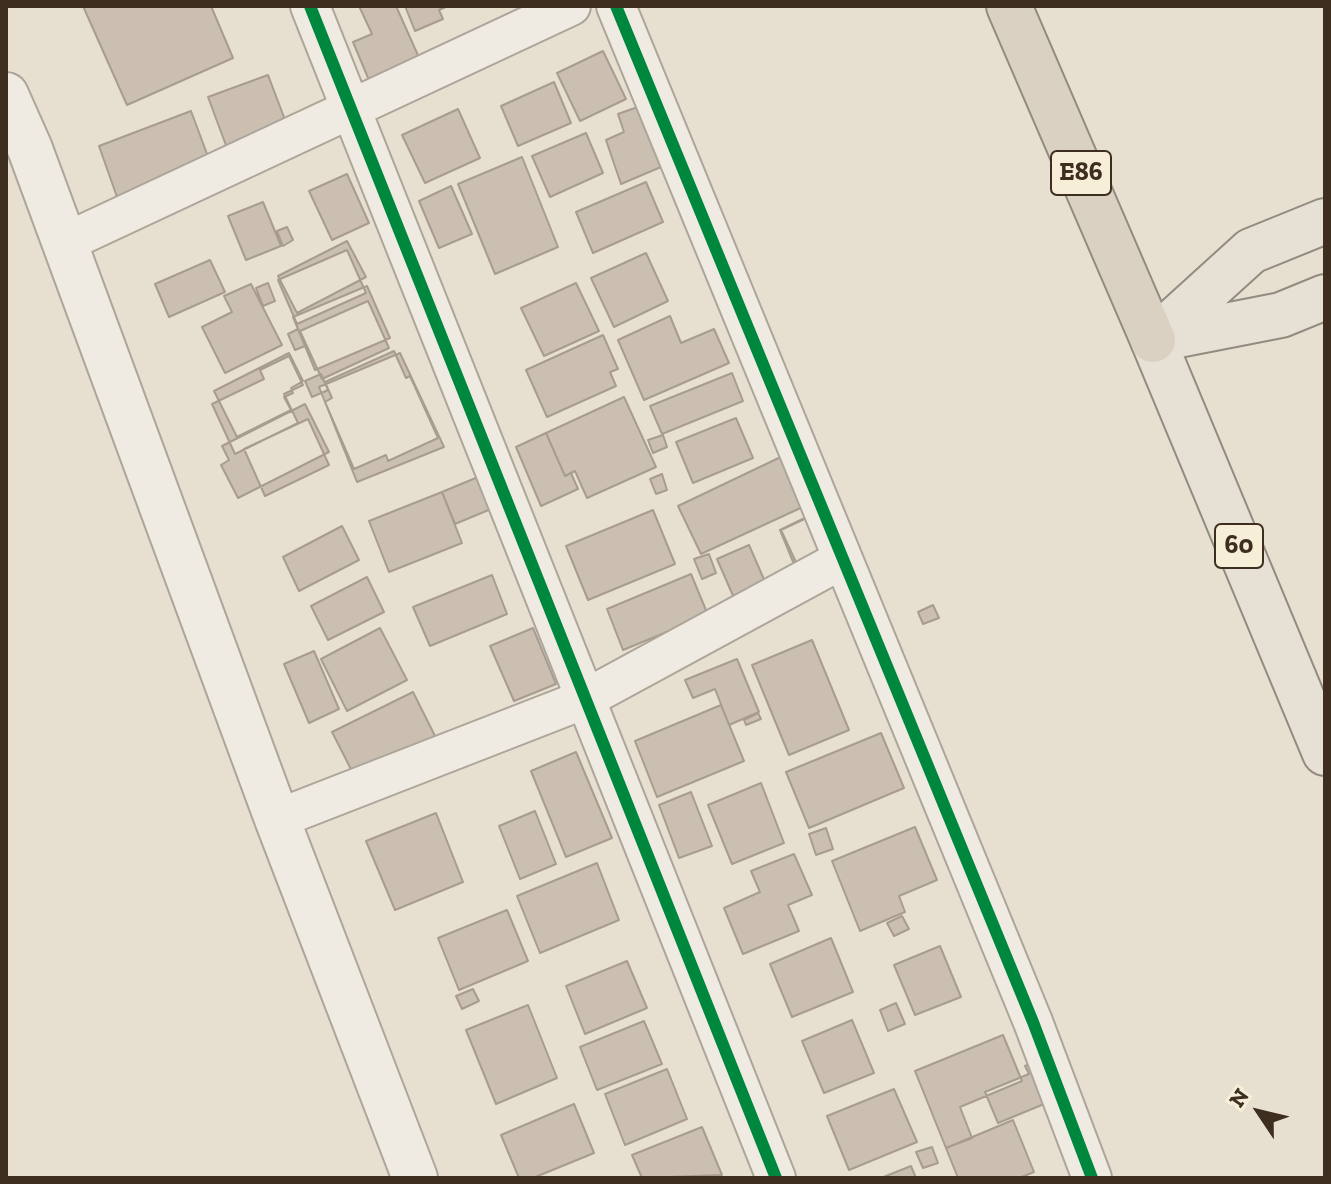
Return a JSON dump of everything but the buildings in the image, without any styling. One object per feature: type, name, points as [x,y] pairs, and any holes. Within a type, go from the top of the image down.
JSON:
[{"type":"highway","name":"E86","points":[[1009,6],[1153,340]]},
{"type":"main road","points":[[1153,340],[1251,251],[1325,221]]},
{"type":"main road","points":[[1153,340],[1281,315],[1325,297]]},
{"type":"main road","name":"60","points":[[1153,340],[1325,753]]},
{"type":"street","points":[[310,6],[776,1178]]},
{"type":"street","points":[[64,243],[571,6]]},
{"type":"street","points":[[616,6],[1033,1022],[1092,1178]]},
{"type":"street","points":[[6,95],[18,154],[64,243],[277,819],[415,1178]]},
{"type":"street","points":[[277,819],[585,699],[841,560]]},
{"type":"cycle path","points":[[310,6],[776,1178]]},
{"type":"cycle path","points":[[616,6],[1033,1022],[1092,1178]]}]
